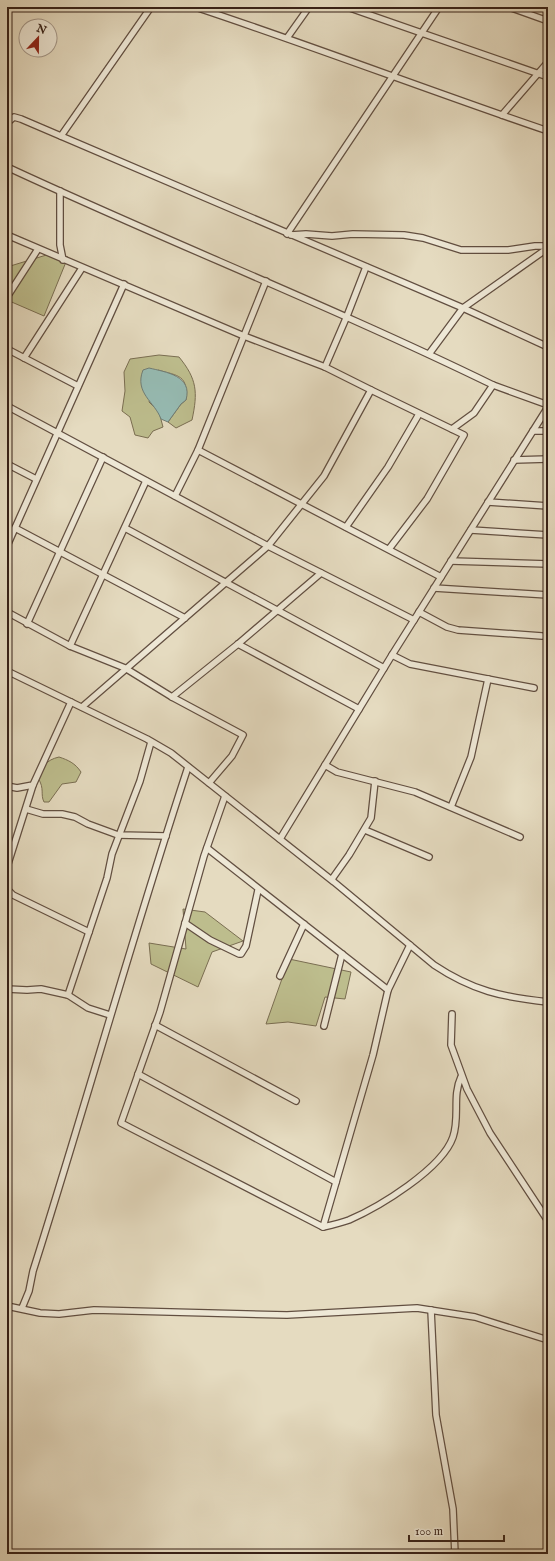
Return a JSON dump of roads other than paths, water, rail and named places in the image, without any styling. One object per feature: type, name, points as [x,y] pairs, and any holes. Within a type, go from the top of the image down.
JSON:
[{"type":"street","points":[[61,136],[152,7]]},
{"type":"street","points":[[195,7],[288,38],[393,77],[548,131]]},
{"type":"street","points":[[288,38],[309,7]]},
{"type":"street","points":[[347,7],[548,77]]},
{"type":"street","points":[[289,234],[439,7]]},
{"type":"street","points":[[509,7],[548,21]]},
{"type":"street","points":[[502,115],[548,62]]},
{"type":"street","points":[[7,123],[12,118],[16,117],[463,308],[548,347]]},
{"type":"street","points":[[7,167],[122,220],[347,316],[493,385],[548,406],[392,655],[280,839]]},
{"type":"street","points":[[60,191],[60,245],[62,260]]},
{"type":"street","points":[[289,234],[332,236],[353,234],[404,235],[423,238],[461,250],[508,250],[535,246],[548,247]]},
{"type":"street","points":[[7,235],[62,260],[124,284],[244,336],[325,367],[464,435],[427,499],[389,549]]},
{"type":"street","points":[[428,354],[463,308],[548,247]]},
{"type":"street","points":[[7,297],[38,249]]},
{"type":"street","points":[[325,367],[366,267]]},
{"type":"street","points":[[24,358],[82,268]]},
{"type":"street","points":[[175,496],[198,450],[266,281]]},
{"type":"street","points":[[7,546],[124,284]]},
{"type":"street","points":[[7,348],[78,386]]},
{"type":"street","points":[[452,429],[474,413],[493,385]]},
{"type":"street","points":[[82,707],[125,668],[268,546],[324,476],[371,390]]},
{"type":"street","points":[[7,406],[268,546],[414,620]]},
{"type":"street","points":[[346,527],[388,467],[419,414]]},
{"type":"street","points":[[533,431],[548,431]]},
{"type":"street","points":[[198,450],[441,576]]},
{"type":"street","points":[[28,624],[103,458]]},
{"type":"street","points":[[514,460],[548,459]]},
{"type":"street","points":[[7,464],[36,479]]},
{"type":"street","points":[[70,646],[146,480]]},
{"type":"street","points":[[488,502],[548,505]]},
{"type":"street","points":[[15,528],[185,618]]},
{"type":"street","points":[[125,528],[384,668]]},
{"type":"street","points":[[470,530],[548,535]]},
{"type":"street","points":[[451,561],[548,564]]},
{"type":"street","points":[[172,697],[238,644],[321,573]]},
{"type":"street","points":[[434,588],[548,595]]},
{"type":"street","points":[[7,612],[70,646],[125,668],[172,697],[243,735],[232,756],[209,782]]},
{"type":"street","points":[[419,612],[447,627],[458,630],[542,636]]},
{"type":"street","points":[[238,644],[359,709]]},
{"type":"street","points":[[392,655],[410,664],[534,688]]},
{"type":"street","points":[[7,671],[151,742],[188,767],[332,879],[434,965],[464,984],[496,995],[548,1002]]},
{"type":"street","points":[[451,807],[471,757],[488,679]]},
{"type":"street","points":[[7,867],[33,785],[71,702]]},
{"type":"street","points":[[68,995],[107,878],[118,835],[140,781],[151,742]]},
{"type":"street","points":[[325,765],[337,772],[416,792],[520,837]]},
{"type":"street","points":[[22,1308],[29,1290],[33,1271],[85,1107],[110,1015],[188,767]]},
{"type":"street","points":[[332,879],[365,830],[371,818],[375,781]]},
{"type":"street","points":[[7,786],[17,788],[33,785]]},
{"type":"street","points":[[225,796],[207,848],[155,1025],[121,1123],[323,1227],[348,1220],[388,1200],[419,1177],[438,1158],[453,1137],[456,1091],[461,1077]]},
{"type":"street","points":[[26,809],[43,814],[62,814],[75,817],[88,824],[118,835],[166,836]]},
{"type":"street","points":[[365,830],[429,857]]},
{"type":"street","points":[[207,848],[258,890],[388,990]]},
{"type":"street","points":[[7,888],[13,895],[89,932]]},
{"type":"street","points":[[185,923],[224,948],[241,954],[246,946],[258,890]]},
{"type":"street","points":[[280,976],[304,924]]},
{"type":"street","points":[[323,1227],[373,1056],[388,990],[410,945]]},
{"type":"street","points":[[324,1026],[342,954]]},
{"type":"street","points":[[7,989],[41,989],[68,995],[88,1008],[110,1015]]},
{"type":"street","points":[[452,1014],[451,1045],[461,1077],[490,1133],[548,1221]]},
{"type":"street","points":[[155,1025],[296,1101]]},
{"type":"street","points":[[138,1074],[336,1182]]},
{"type":"street","points":[[7,1306],[50,1314],[94,1310],[271,1315],[413,1308],[491,1321],[548,1340]]},
{"type":"street","points":[[431,1310],[436,1414],[453,1509],[455,1554]]},
{"type":"water","points":[[149,368],[176,376],[186,385],[186,400],[181,404],[168,422],[161,419],[143,391],[141,378],[143,370]]}]
